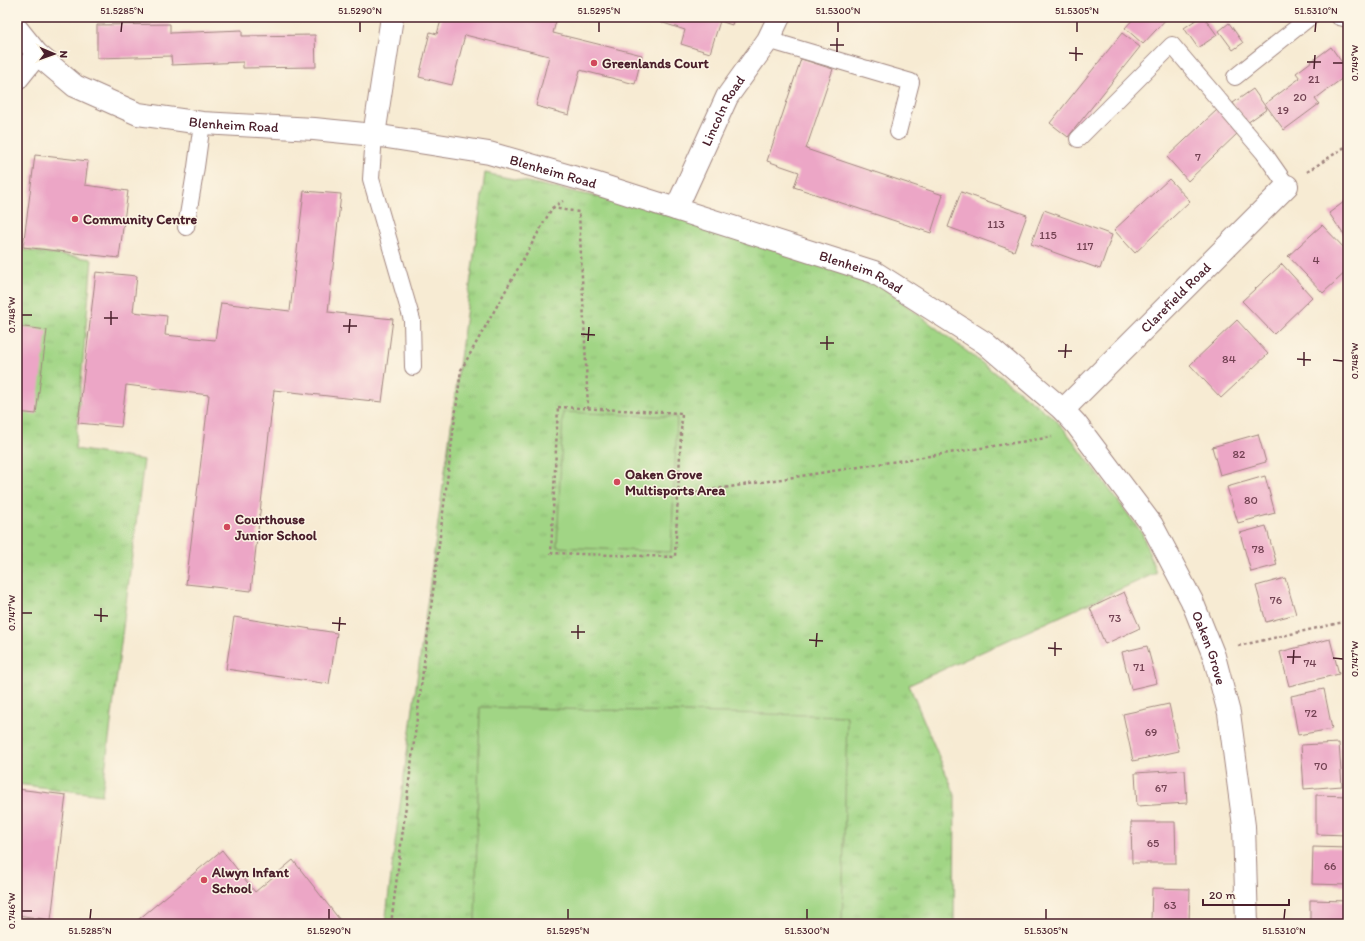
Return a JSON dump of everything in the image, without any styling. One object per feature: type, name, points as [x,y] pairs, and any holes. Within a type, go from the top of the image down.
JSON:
[{"type":"street","points":[[374,135],[392,17]]},
{"type":"street","name":"Lincoln Road","points":[[676,209],[727,97],[768,40],[779,17]]},
{"type":"street","name":"Blenheim Road","points":[[17,29],[37,54],[75,86],[138,114],[202,123],[314,129],[374,135],[489,153],[594,183],[874,272],[985,343],[1070,417]]},
{"type":"street","points":[[17,79],[37,54]]},
{"type":"street","name":"Clarefield Road","points":[[1070,417],[1287,186]]},
{"type":"street","name":"Oaken Grove","points":[[1070,417],[1152,525],[1192,601],[1214,656],[1229,714],[1244,826],[1247,924]]},
{"type":"lane","points":[[1234,77],[1310,17]]},
{"type":"lane","points":[[1339,17],[1348,19]]},
{"type":"lane","points":[[768,40],[911,82],[898,132]]},
{"type":"lane","points":[[1078,139],[1172,45],[1264,153],[1287,186]]},
{"type":"lane","points":[[186,227],[202,123]]},
{"type":"lane","points":[[374,135],[371,179],[412,320],[413,367]]},
{"type":"path","points":[[1287,186],[1348,145]]},
{"type":"path","points":[[391,924],[461,370],[552,208],[579,212],[588,408]]},
{"type":"path","points":[[558,407],[682,413],[678,495],[675,557],[551,553],[558,407]]},
{"type":"path","points":[[678,495],[1061,435],[1070,417]]},
{"type":"path","points":[[1214,656],[1233,647],[1348,621]]},
{"type":"green space","points":[[485,173],[645,207],[872,279],[1054,418],[1065,430],[1142,533],[1156,573],[909,685],[955,795],[954,924],[385,924]]},
{"type":"green space","points":[[17,249],[92,259],[75,449],[144,460],[102,795],[17,784]]},
{"type":"green space","name":"Oaken Grove Multisports Area","points":[[563,412],[677,417],[671,552],[557,547]]},
{"type":"green space","points":[[480,707],[847,716],[842,924],[475,924]]},
{"type":"building","name":"Greenlands Court","points":[[442,17],[541,17],[556,21],[553,33],[642,55],[635,84],[580,70],[569,115],[536,106],[549,56],[465,35],[452,85],[419,77],[430,32],[437,34]]},
{"type":"building","points":[[652,17],[734,17],[732,25],[720,21],[710,53],[681,44],[685,30],[651,19]]},
{"type":"building","points":[[1135,17],[1168,17],[1143,44],[1125,28]]},
{"type":"building","points":[[1200,17],[1204,17],[1217,35],[1198,48],[1184,28]]},
{"type":"building","points":[[1229,23],[1243,43],[1233,50],[1219,31]]},
{"type":"building","points":[[170,24],[170,33],[242,30],[242,36],[315,35],[316,67],[243,68],[243,62],[172,65],[171,56],[97,58],[97,25]]},
{"type":"building","points":[[1122,33],[1140,47],[1068,137],[1050,123]]},
{"type":"building","points":[[1331,47],[1348,71],[1348,74],[1315,99],[1319,104],[1284,130],[1265,104],[1300,78],[1296,73]]},
{"type":"building","points":[[801,59],[833,69],[806,149],[943,195],[931,233],[794,187],[799,172],[767,161]]},
{"type":"building","points":[[1253,89],[1267,109],[1247,123],[1233,103]]},
{"type":"building","points":[[1219,108],[1240,131],[1188,181],[1167,157]]},
{"type":"building","name":"Community Centre","points":[[35,155],[88,161],[85,185],[128,191],[119,258],[23,247]]},
{"type":"building","points":[[1169,179],[1190,201],[1135,253],[1114,230]]},
{"type":"building","points":[[304,191],[341,194],[328,312],[393,319],[382,402],[274,390],[251,591],[186,584],[209,395],[126,385],[121,427],[78,423],[96,272],[137,276],[133,312],[167,316],[165,335],[215,340],[221,303],[290,311]]},
{"type":"building","points":[[961,192],[1027,215],[1014,251],[948,227]]},
{"type":"building","points":[[1348,199],[1348,241],[1329,213]]},
{"type":"building","points":[[1044,210],[1112,235],[1100,269],[1031,244]]},
{"type":"building","points":[[1322,225],[1348,252],[1348,270],[1323,293],[1288,256]]},
{"type":"building","points":[[1282,264],[1312,297],[1274,334],[1242,301]]},
{"type":"building","points":[[1237,320],[1268,354],[1221,398],[1190,365]]},
{"type":"building","points":[[17,326],[47,330],[36,414],[17,412]]},
{"type":"building","points":[[1258,434],[1266,462],[1220,475],[1212,447]]},
{"type":"building","points":[[1265,476],[1275,513],[1238,523],[1227,487]]},
{"type":"building","points":[[1266,526],[1277,565],[1251,572],[1240,533]]},
{"type":"building","points":[[1285,578],[1296,614],[1266,622],[1256,586]]},
{"type":"building","points":[[1124,592],[1140,628],[1105,644],[1090,608]]},
{"type":"building","points":[[234,617],[337,633],[329,684],[226,669]]},
{"type":"building","points":[[1330,639],[1339,674],[1289,686],[1280,652]]},
{"type":"building","points":[[1147,646],[1157,683],[1131,689],[1122,652]]},
{"type":"building","points":[[1324,689],[1332,729],[1298,735],[1291,696]]},
{"type":"building","points":[[1169,704],[1179,751],[1133,761],[1123,714]]},
{"type":"building","points":[[1339,743],[1342,786],[1304,789],[1301,745]]},
{"type":"building","points":[[1185,770],[1187,803],[1137,806],[1135,773]]},
{"type":"building","points":[[17,789],[66,795],[51,920],[17,915]]},
{"type":"building","points":[[1316,795],[1348,796],[1348,835],[1316,834]]},
{"type":"building","points":[[1131,822],[1175,822],[1176,863],[1132,863]]},
{"type":"building","points":[[1313,847],[1348,848],[1348,885],[1312,884]]},
{"type":"building","points":[[222,850],[255,892],[293,860],[343,924],[133,924]]},
{"type":"building","points":[[1152,888],[1190,889],[1189,922],[1151,921]]},
{"type":"building","points":[[1310,900],[1348,901],[1348,924],[1310,924]]},
{"type":"place","name":"Greenlands Court","points":[[594,63]]},
{"type":"place","name":"Community Centre","points":[[75,219]]},
{"type":"place","name":"Oaken Grove Multisports Area","points":[[617,482]]},
{"type":"place","name":"Courthouse Junior School","points":[[227,527]]},
{"type":"place","name":"Alwyn Infant School","points":[[204,880]]}]
